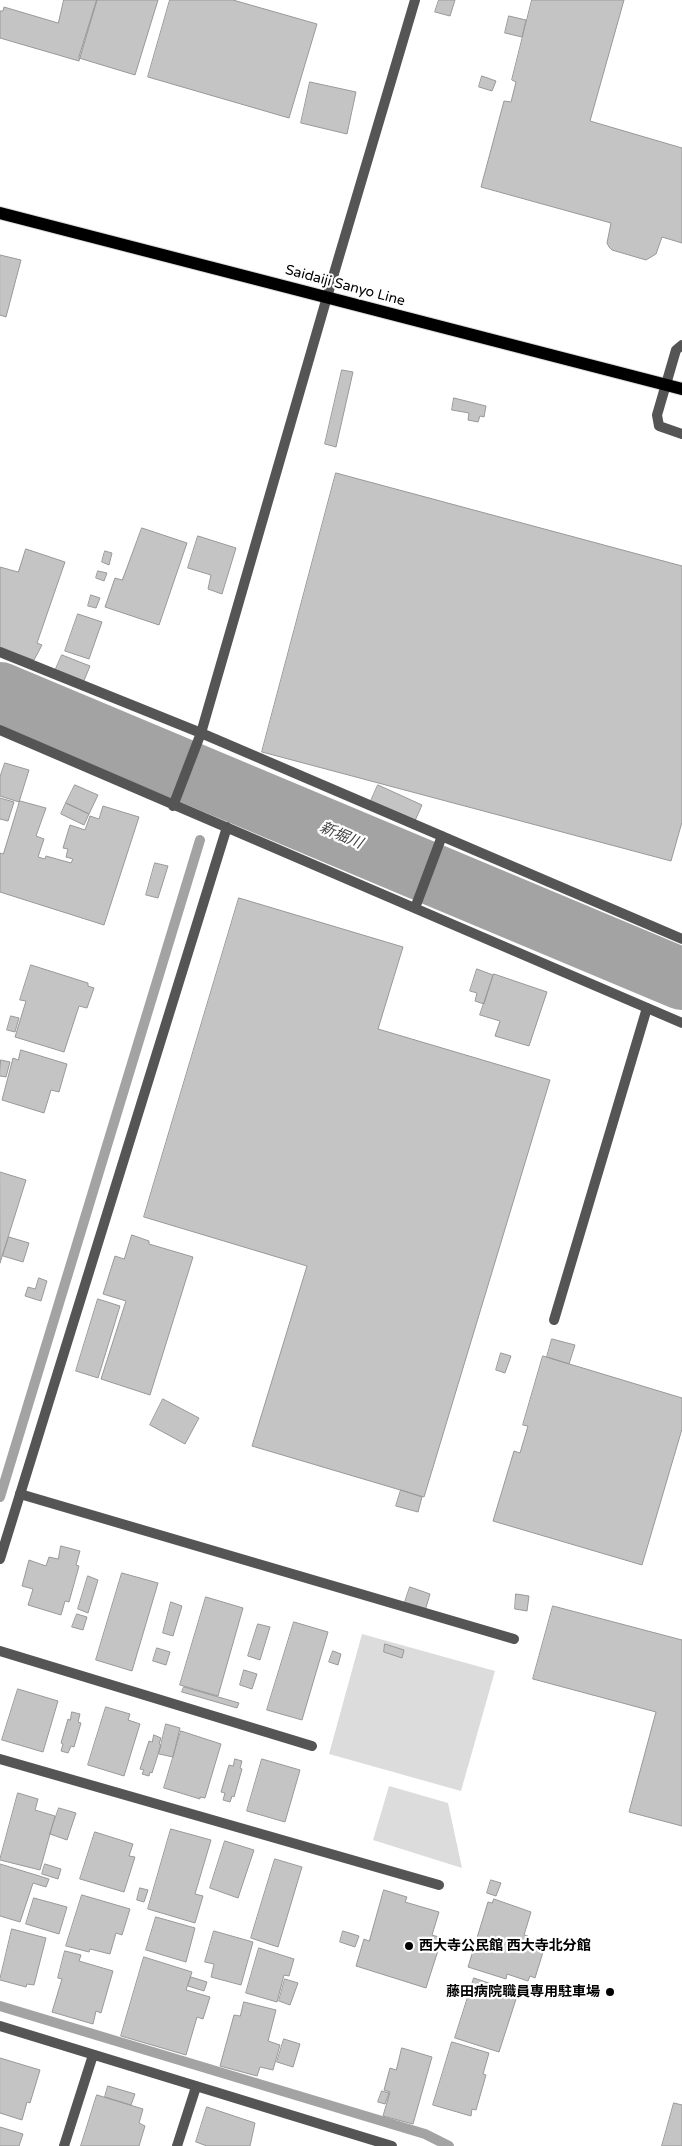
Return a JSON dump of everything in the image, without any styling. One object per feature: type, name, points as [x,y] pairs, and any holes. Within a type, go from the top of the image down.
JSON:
[{"type":"main road","name":"Saidaiji Sanyo Line","points":[[0,213],[682,389]]},
{"type":"street","points":[[173,806],[201,732],[415,0]]},
{"type":"street","points":[[682,345],[676,350],[657,415],[659,426],[682,434]]},
{"type":"street","points":[[0,652],[201,732],[682,939]]},
{"type":"street","points":[[0,730],[173,806],[227,827],[682,1023]]},
{"type":"street","points":[[0,1559],[227,827]]},
{"type":"street","points":[[415,908],[442,836]]},
{"type":"street","points":[[554,1320],[647,1008]]},
{"type":"street","points":[[20,1494],[514,1639]]},
{"type":"street","points":[[0,1652],[312,1746]]},
{"type":"street","points":[[0,1760],[439,1885]]},
{"type":"street","points":[[0,2026],[392,2146]]},
{"type":"street","points":[[64,2146],[93,2055]]},
{"type":"street","points":[[177,2146],[196,2087]]},
{"type":"shaded area","points":[[362,1634],[495,1671],[461,1791],[329,1754]]},
{"type":"shaded area","points":[[389,1786],[448,1803],[462,1868],[373,1840]]},
{"type":"building","points":[[64,0],[97,0],[79,61],[0,38],[0,11],[3,11],[4,7],[58,23]]},
{"type":"building","points":[[97,0],[158,0],[135,75],[79,58]]},
{"type":"building","points":[[170,0],[233,0],[317,24],[289,118],[148,77]]},
{"type":"building","points":[[439,0],[455,0],[450,16],[435,12]]},
{"type":"building","points":[[532,0],[624,0],[590,121],[682,148],[682,243],[662,237],[656,254],[646,260],[612,250],[609,247],[607,243],[611,223],[481,187],[504,101],[511,102],[516,82],[512,80]]},
{"type":"building","points":[[509,16],[526,20],[522,37],[505,33]]},
{"type":"building","points":[[482,76],[496,81],[492,91],[479,87]]},
{"type":"building","points":[[310,82],[356,92],[347,134],[301,123]]},
{"type":"building","points":[[0,255],[21,260],[6,317],[0,315]]},
{"type":"building","points":[[342,370],[353,372],[336,447],[325,444]]},
{"type":"building","points":[[454,398],[486,406],[484,417],[480,416],[478,422],[468,420],[469,413],[452,410]]},
{"type":"building","points":[[336,473],[682,566],[682,822],[671,861],[262,752]]},
{"type":"building","points":[[142,528],[187,543],[159,625],[105,607],[115,578],[122,580]]},
{"type":"building","points":[[198,536],[236,548],[222,594],[208,589],[211,575],[188,568]]},
{"type":"building","points":[[26,549],[65,562],[37,643],[42,645],[34,660],[0,648],[0,567],[18,572]]},
{"type":"building","points":[[105,551],[112,553],[109,565],[102,562]]},
{"type":"building","points":[[98,571],[107,573],[104,581],[96,578]]},
{"type":"building","points":[[91,595],[100,598],[96,608],[88,606]]},
{"type":"building","points":[[78,614],[102,622],[89,659],[65,651]]},
{"type":"building","points":[[62,655],[90,666],[83,683],[55,671]]},
{"type":"building","points":[[5,763],[29,770],[19,802],[0,796],[0,777]]},
{"type":"building","points":[[75,785],[98,795],[89,814],[66,803]]},
{"type":"building","points":[[378,785],[422,805],[414,823],[370,803]]},
{"type":"building","points":[[0,798],[14,802],[8,821],[0,819]]},
{"type":"building","points":[[20,801],[46,808],[36,836],[44,839],[38,857],[45,859],[46,856],[71,863],[73,859],[66,857],[68,849],[63,848],[70,825],[85,830],[90,816],[99,819],[103,806],[139,817],[104,925],[0,892],[0,853],[3,854]]},
{"type":"building","points":[[66,803],[89,814],[84,825],[61,814]]},
{"type":"building","points":[[155,863],[168,866],[158,898],[146,895]]},
{"type":"building","points":[[239,898],[403,947],[378,1029],[550,1080],[424,1497],[252,1446],[307,1266],[144,1217]]},
{"type":"building","points":[[31,965],[88,983],[88,986],[94,988],[87,1008],[79,1006],[64,1052],[15,1037],[26,1001],[20,1000]]},
{"type":"building","points":[[477,969],[493,975],[484,1004],[475,1001],[477,993],[470,991]]},
{"type":"building","points":[[494,974],[547,992],[529,1046],[495,1036],[500,1021],[480,1015]]},
{"type":"building","points":[[11,1016],[19,1018],[15,1032],[7,1030]]},
{"type":"building","points":[[21,1050],[67,1064],[59,1092],[51,1090],[44,1113],[2,1100],[13,1058],[18,1060]]},
{"type":"building","points":[[1,1060],[10,1062],[6,1077],[0,1076]]},
{"type":"building","points":[[0,1172],[26,1180],[0,1263]]},
{"type":"building","points":[[132,1235],[149,1241],[149,1244],[193,1257],[150,1395],[101,1379],[126,1301],[103,1294],[115,1256],[124,1259]]},
{"type":"building","points":[[9,1237],[29,1243],[23,1262],[3,1256]]},
{"type":"building","points":[[39,1278],[47,1281],[41,1301],[25,1296],[28,1287],[35,1289]]},
{"type":"building","points":[[98,1299],[120,1306],[98,1378],[76,1371]]},
{"type":"building","points":[[552,1339],[575,1345],[569,1364],[547,1357]]},
{"type":"building","points":[[501,1353],[511,1356],[505,1373],[496,1370]]},
{"type":"building","points":[[543,1356],[682,1398],[682,1429],[642,1565],[493,1521],[514,1451],[520,1453],[528,1426],[523,1425]]},
{"type":"building","points":[[163,1399],[199,1418],[185,1444],[150,1425]]},
{"type":"building","points":[[401,1490],[422,1497],[418,1512],[396,1506]]},
{"type":"building","points":[[61,1546],[80,1551],[76,1565],[79,1566],[69,1602],[65,1601],[61,1615],[28,1605],[33,1589],[22,1586],[29,1560],[46,1566],[49,1557],[58,1559]]},
{"type":"building","points":[[122,1573],[158,1583],[132,1671],[96,1660]]},
{"type":"building","points":[[88,1576],[98,1580],[88,1613],[78,1609]]},
{"type":"building","points":[[410,1587],[430,1594],[425,1611],[404,1605]]},
{"type":"building","points":[[516,1594],[529,1596],[527,1611],[515,1609]]},
{"type":"building","points":[[206,1597],[243,1608],[218,1696],[180,1685]]},
{"type":"building","points":[[171,1602],[182,1606],[173,1636],[163,1633]]},
{"type":"building","points":[[553,1606],[682,1640],[682,1826],[629,1812],[656,1712],[533,1679]]},
{"type":"building","points":[[77,1614],[87,1617],[83,1630],[72,1627]]},
{"type":"building","points":[[294,1622],[328,1632],[302,1720],[267,1710]]},
{"type":"building","points":[[258,1624],[270,1627],[260,1660],[248,1656]]},
{"type":"building","points":[[385,1644],[404,1650],[402,1658],[384,1652]]},
{"type":"building","points":[[157,1648],[170,1652],[166,1665],[153,1661]]},
{"type":"building","points":[[333,1651],[341,1654],[338,1665],[329,1662]]},
{"type":"building","points":[[244,1670],[257,1674],[252,1689],[240,1685]]},
{"type":"building","points":[[184,1687],[239,1703],[237,1708],[182,1692]]},
{"type":"building","points":[[18,1689],[58,1701],[43,1752],[2,1740]]},
{"type":"building","points":[[106,1707],[130,1714],[128,1720],[140,1724],[124,1776],[88,1765]]},
{"type":"building","points":[[72,1712],[80,1714],[78,1722],[81,1723],[74,1747],[71,1746],[68,1753],[61,1751],[63,1744],[61,1743]]},
{"type":"building","points":[[166,1724],[180,1728],[173,1757],[159,1754]]},
{"type":"building","points":[[181,1731],[221,1744],[205,1798],[200,1797],[200,1799],[164,1788]]},
{"type":"building","points":[[154,1735],[161,1738],[159,1744],[161,1745],[152,1773],[150,1772],[149,1776],[142,1774],[144,1770],[140,1769],[149,1741],[152,1742]]},
{"type":"building","points":[[235,1759],[242,1761],[240,1768],[242,1769],[234,1797],[232,1796],[230,1802],[223,1800],[225,1793],[221,1792],[229,1765],[233,1766]]},
{"type":"building","points":[[262,1759],[300,1770],[285,1822],[247,1811]]},
{"type":"building","points":[[18,1793],[38,1799],[35,1810],[55,1816],[40,1870],[0,1860]]},
{"type":"building","points":[[59,1808],[76,1813],[67,1840],[50,1834]]},
{"type":"building","points":[[171,1829],[211,1840],[195,1894],[203,1896],[195,1923],[148,1909]]},
{"type":"building","points":[[95,1832],[133,1844],[129,1856],[135,1857],[124,1892],[80,1879]]},
{"type":"building","points":[[225,1841],[254,1850],[238,1898],[210,1888]]},
{"type":"building","points":[[275,1859],[302,1867],[278,1947],[251,1938]]},
{"type":"building","points":[[0,1864],[49,1879],[46,1887],[33,1883],[20,1922],[0,1916]]},
{"type":"building","points":[[45,1864],[61,1869],[58,1879],[42,1874]]},
{"type":"building","points":[[491,1880],[501,1883],[496,1896],[487,1893]]},
{"type":"building","points":[[140,1888],[148,1890],[144,1902],[137,1900]]},
{"type":"building","points":[[384,1890],[407,1897],[405,1902],[439,1912],[432,1935],[442,1938],[426,1988],[356,1966],[364,1939],[369,1941]]},
{"type":"building","points":[[82,1895],[130,1909],[122,1935],[116,1933],[110,1954],[90,1949],[89,1952],[66,1946]]},
{"type":"building","points":[[34,1898],[67,1907],[59,1934],[26,1924]]},
{"type":"building","points":[[494,1899],[531,1912],[524,1935],[528,1936],[524,1947],[535,1951],[536,1947],[544,1949],[535,1978],[530,1976],[528,1981],[507,1974],[506,1979],[468,1967],[488,1902],[492,1903]]},
{"type":"building","points":[[156,1917],[195,1928],[186,1962],[146,1950]]},
{"type":"building","points":[[12,1929],[46,1938],[34,1985],[27,1984],[26,1987],[0,1980]]},
{"type":"building","points":[[214,1931],[253,1942],[241,1985],[211,1977],[214,1964],[205,1962]]},
{"type":"building","points":[[343,1931],[359,1936],[355,1947],[340,1942]]},
{"type":"building","points":[[259,1948],[294,1959],[289,1976],[284,1975],[277,2002],[246,1993]]},
{"type":"building","points":[[65,1951],[81,1955],[79,1961],[113,1971],[101,2013],[96,2011],[93,2024],[52,2012],[62,1979],[58,1978]]},
{"type":"building","points":[[144,1957],[192,1972],[186,1990],[210,1997],[203,2019],[197,2017],[186,2055],[121,2036]]},
{"type":"building","points":[[191,1977],[207,1982],[204,1991],[188,1986]]},
{"type":"building","points":[[474,1978],[518,1993],[499,2052],[455,2038]]},
{"type":"building","points":[[285,1979],[298,1983],[290,2005],[279,2001]]},
{"type":"building","points":[[244,2002],[276,2010],[268,2041],[280,2045],[273,2070],[260,2067],[257,2076],[220,2066],[234,2015],[240,2016]]},
{"type":"building","points":[[284,2039],[300,2044],[293,2067],[277,2062]]},
{"type":"building","points":[[452,2042],[489,2053],[483,2074],[486,2075],[476,2110],[472,2109],[471,2116],[433,2105]]},
{"type":"building","points":[[402,2048],[432,2057],[413,2124],[383,2116],[390,2092],[384,2090],[390,2068],[396,2070]]},
{"type":"building","points":[[0,2058],[40,2070],[30,2103],[27,2102],[22,2120],[0,2113]]},
{"type":"building","points":[[108,2086],[135,2094],[131,2105],[105,2097]]},
{"type":"building","points":[[382,2091],[389,2093],[385,2104],[378,2102]]},
{"type":"building","points":[[97,2095],[143,2109],[139,2123],[145,2126],[139,2146],[81,2146]]},
{"type":"building","points":[[674,2103],[682,2105],[682,2146],[662,2146]]},
{"type":"building","points":[[207,2107],[255,2123],[250,2146],[207,2146],[196,2142]]},
{"type":"building","points":[[0,2127],[23,2134],[19,2146],[0,2146]]},
{"type":"waterway","name":"新堀川","points":[[0,693],[682,979]]},
{"type":"waterway","points":[[0,1497],[200,840]]},
{"type":"waterway","points":[[0,2006],[425,2134],[449,2146]]},
{"type":"place","name":"西大寺公民館 西大寺北分館","points":[[409,1946]]},
{"type":"place","name":"藤田病院職員専用駐車場","points":[[610,1992]]}]
